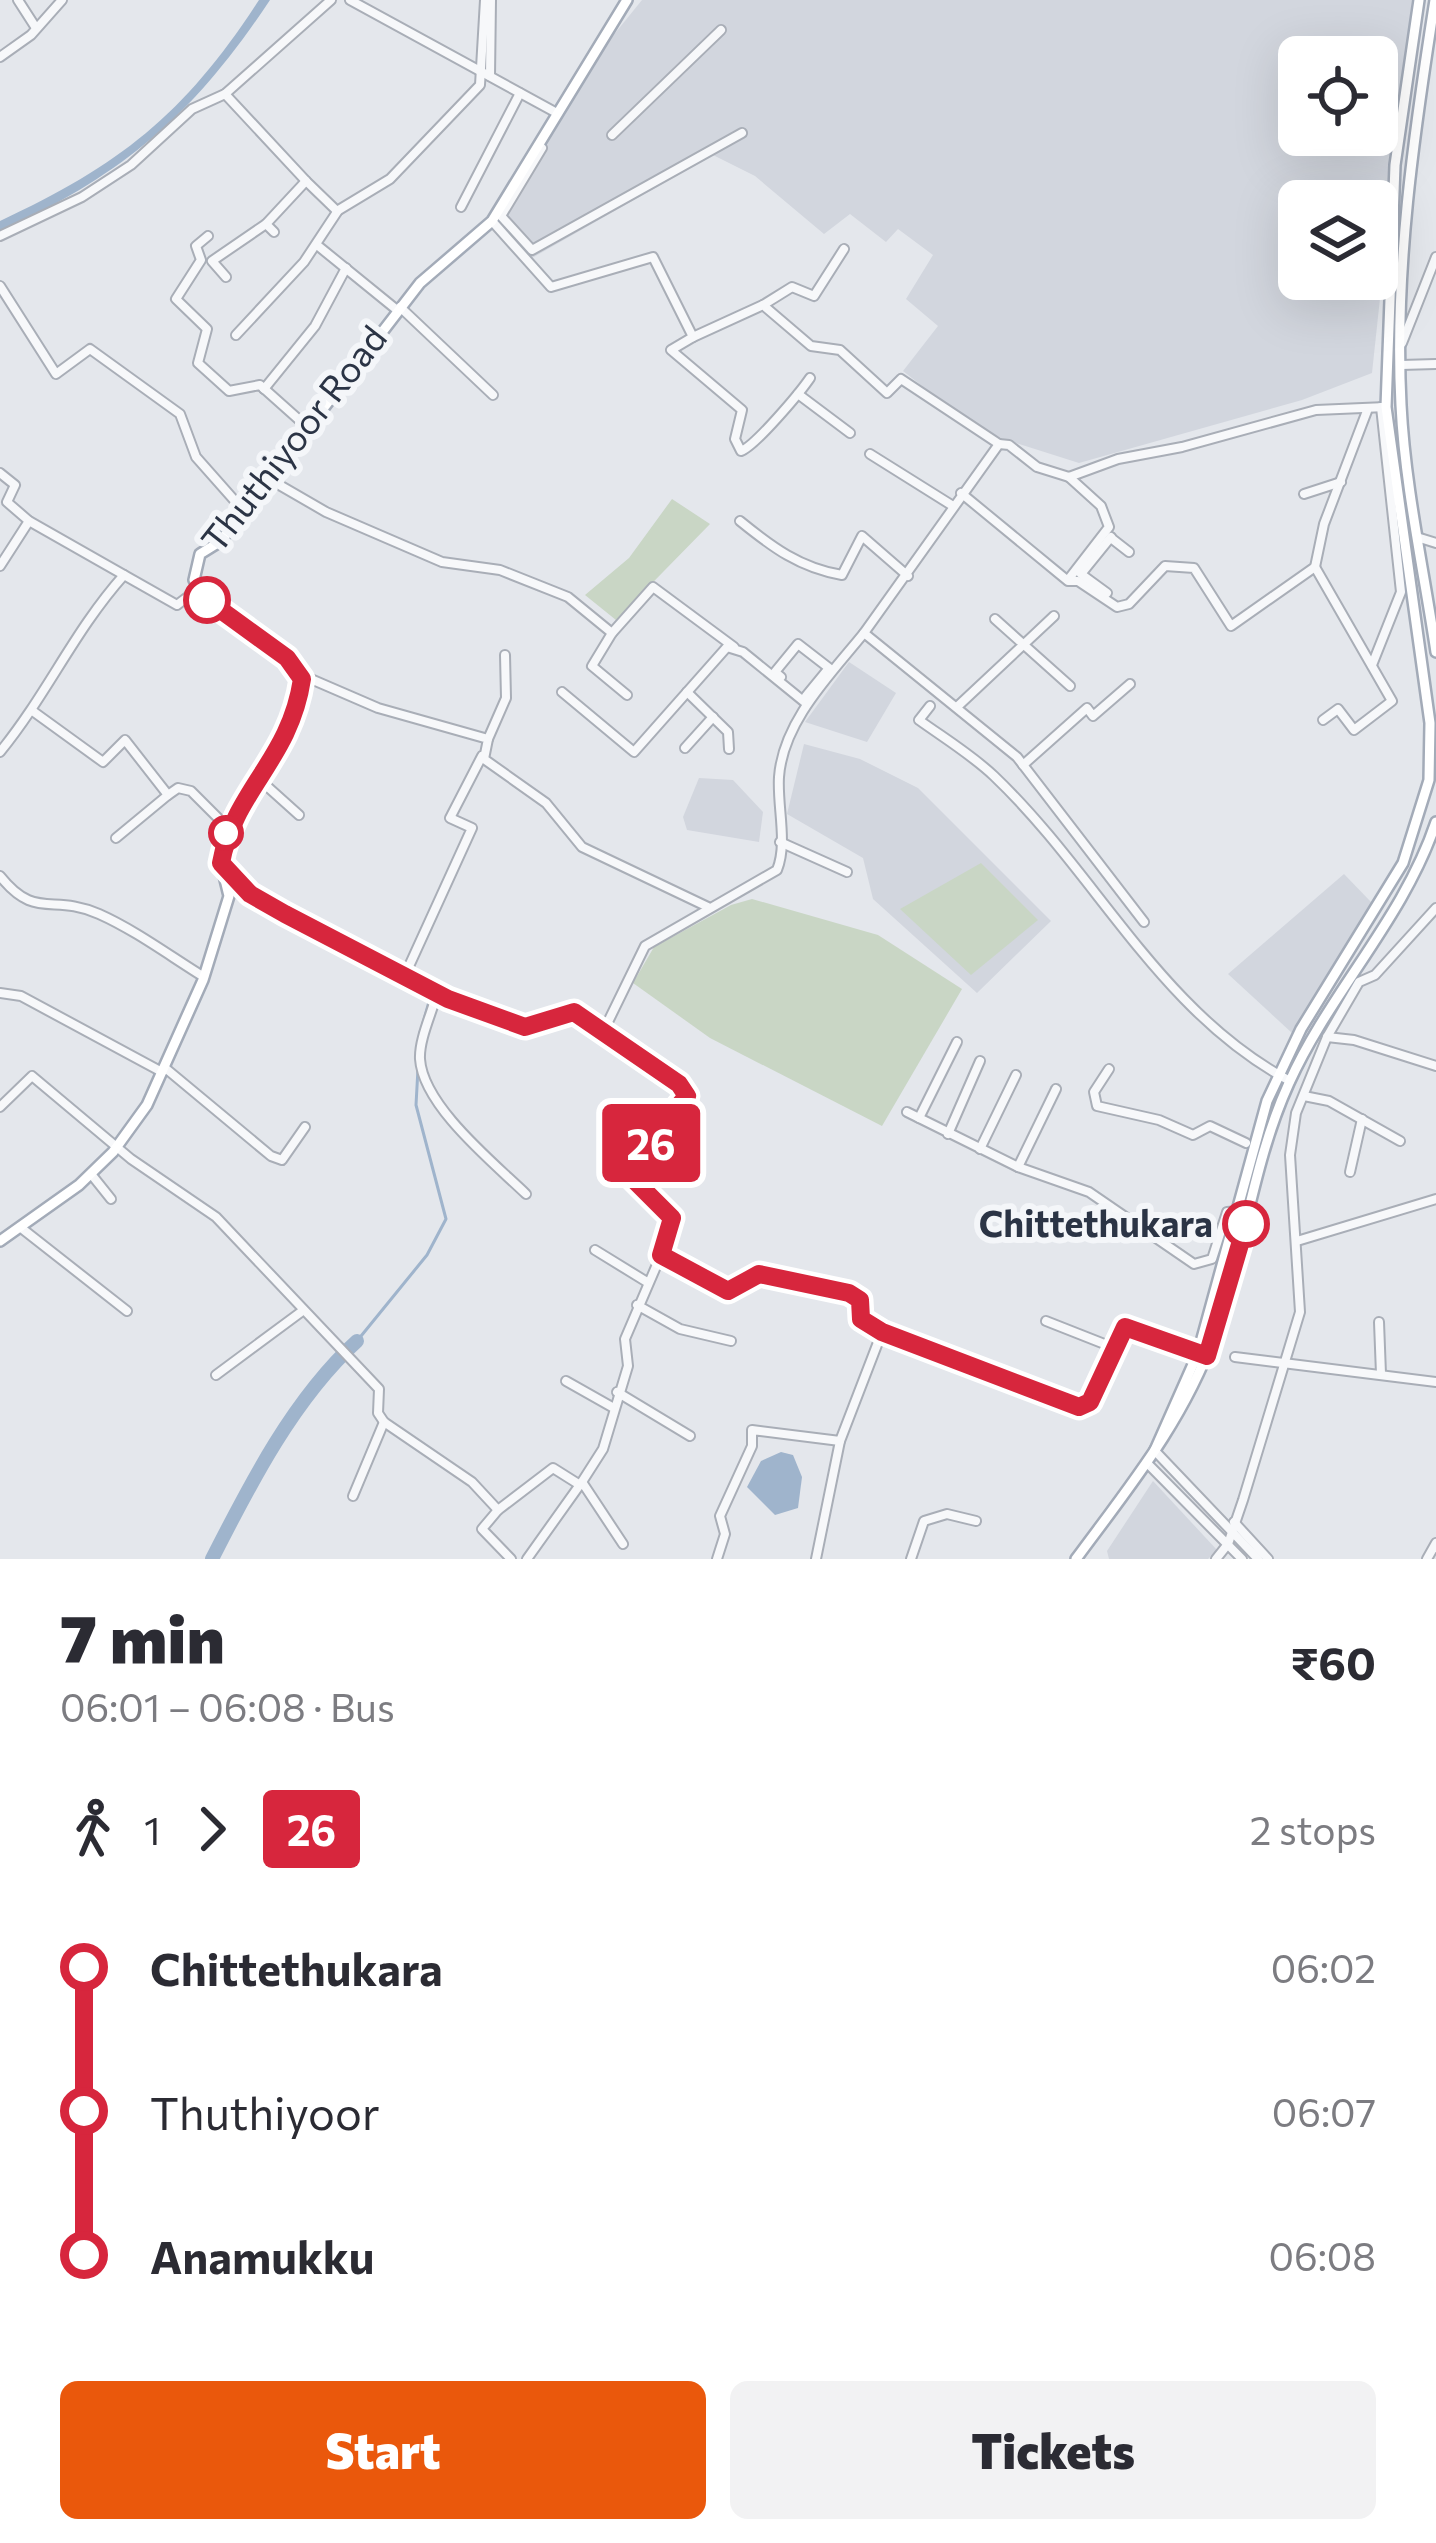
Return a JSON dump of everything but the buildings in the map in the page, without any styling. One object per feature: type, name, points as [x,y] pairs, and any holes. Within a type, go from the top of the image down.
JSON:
[{"type":"main road","name":"Thuthiyoor Road","points":[[297,673],[287,658],[198,589],[194,580],[200,554],[221,541],[399,308],[492,221],[627,0]]},
{"type":"main road","points":[[1155,1451],[1165,1441],[1203,1355],[1278,1075],[1403,863],[1422,811],[1432,757],[1384,407],[1395,165],[1419,0]]},
{"type":"main road","points":[[1435,0],[1410,166],[1401,407],[1436,652]]},
{"type":"main road","points":[[0,1241],[91,1174],[116,1148],[163,1070],[204,977],[229,896],[221,863],[227,827],[275,761],[297,711],[302,679],[297,673]]},
{"type":"main road","points":[[1244,1209],[1270,1126],[1290,1081],[1418,870],[1436,822]]},
{"type":"main road","points":[[1340,968],[1355,979]]},
{"type":"main road","points":[[1076,1559],[1155,1451],[1203,1355]]},
{"type":"street","points":[[18,0],[35,28]]},
{"type":"street","points":[[0,58],[62,0]]},
{"type":"street","points":[[0,236],[82,197],[131,165],[192,109],[225,94],[331,0]]},
{"type":"street","points":[[350,0],[555,112]]},
{"type":"street","points":[[236,335],[317,245],[337,212],[390,178],[480,85],[485,75],[488,0]]},
{"type":"street","points":[[612,135],[721,31]]},
{"type":"street","points":[[576,77],[582,81],[501,216],[532,250],[742,133]]},
{"type":"street","points":[[460,207],[520,93]]},
{"type":"street","points":[[225,94],[337,212]]},
{"type":"street","points":[[226,277],[212,261],[266,224],[305,181]]},
{"type":"street","points":[[492,221],[551,287],[653,256],[692,337]]},
{"type":"street","points":[[266,224],[274,232]]},
{"type":"street","points":[[208,236],[196,246],[200,260],[176,298],[207,328],[196,357],[229,391],[256,383],[306,426]]},
{"type":"street","points":[[317,245],[399,308],[493,395]]},
{"type":"street","points":[[810,378],[762,428],[753,445],[741,451],[735,440],[742,410],[671,350],[792,287],[814,296],[844,249]]},
{"type":"street","points":[[1401,344],[1436,256]]},
{"type":"street","points":[[264,388],[315,326],[346,268]]},
{"type":"street","points":[[0,286],[56,374],[90,349],[180,414],[196,457],[242,509]]},
{"type":"street","points":[[763,305],[811,346],[840,350],[887,393],[901,379],[999,444],[1009,445],[1036,467],[1069,477],[1109,519],[1108,535],[1081,574],[1107,593]]},
{"type":"street","points":[[1401,365],[1436,364]]},
{"type":"street","points":[[798,394],[850,433]]},
{"type":"street","points":[[1069,477],[1118,459],[1182,448],[1316,410],[1384,407],[1401,592],[1372,665]]},
{"type":"street","points":[[1323,720],[1338,709],[1354,730],[1392,702],[1315,567],[1324,524],[1367,411]]},
{"type":"street","points":[[808,700],[908,576],[999,444]]},
{"type":"street","points":[[870,454],[952,506]]},
{"type":"street","points":[[0,473],[15,485],[8,502],[29,521],[177,605],[198,589]]},
{"type":"street","points":[[269,479],[326,512],[442,562],[500,570],[568,597],[612,633]]},
{"type":"street","points":[[1304,494],[1343,482]]},
{"type":"street","points":[[961,493],[1067,581],[1078,580],[1122,608],[1165,566],[1194,568],[1231,626],[1315,567]]},
{"type":"street","points":[[0,566],[29,521]]},
{"type":"street","points":[[740,521],[776,551],[817,570],[842,575],[862,536],[908,576]]},
{"type":"street","points":[[1108,535],[1129,551]]},
{"type":"street","points":[[1067,581],[1108,535]]},
{"type":"street","points":[[1420,538],[1436,543]]},
{"type":"street","points":[[0,752],[34,712],[79,627],[124,575]]},
{"type":"street","points":[[627,694],[592,666],[612,633],[653,587],[808,700]]},
{"type":"street","points":[[958,706],[1054,616]]},
{"type":"street","points":[[995,619],[1070,686]]},
{"type":"street","points":[[864,633],[958,706],[1023,765],[1144,922]]},
{"type":"street","points":[[605,1028],[645,946],[709,908],[766,882],[781,860],[779,774],[808,700],[829,668],[798,644],[775,672],[808,700]]},
{"type":"street","points":[[562,692],[634,752],[727,647],[734,647]]},
{"type":"street","points":[[405,975],[472,828],[450,818],[506,698],[505,655]]},
{"type":"street","points":[[297,673],[378,707],[488,739]]},
{"type":"street","points":[[1023,765],[1087,708],[1094,716],[1130,684]]},
{"type":"street","points":[[687,692],[728,732],[728,749]]},
{"type":"street","points":[[930,706],[919,720],[994,775],[1182,998],[1228,1044],[1290,1081]]},
{"type":"street","points":[[34,712],[103,762],[125,740],[168,795]]},
{"type":"street","points":[[686,748],[713,717]]},
{"type":"street","points":[[482,755],[546,803],[582,847],[709,908]]},
{"type":"street","points":[[260,780],[299,815]]},
{"type":"street","points":[[116,838],[178,788],[190,791],[227,827]]},
{"type":"street","points":[[780,842],[847,872]]},
{"type":"street","points":[[221,863],[268,904],[432,991],[525,1027],[574,1012],[605,1028],[679,1084],[687,1096],[658,1130],[632,1178],[672,1218],[625,1340],[628,1366],[603,1449],[527,1559]]},
{"type":"street","points":[[0,875],[18,899],[29,904],[65,902],[99,914],[204,977]]},
{"type":"street","points":[[1221,1557],[1300,1312],[1290,1155],[1304,1096],[1355,979],[1375,975],[1436,908]]},
{"type":"street","points":[[432,991],[421,1052],[424,1076],[456,1127],[526,1194]]},
{"type":"street","points":[[0,993],[21,996],[163,1070],[271,1156],[282,1160],[305,1127]]},
{"type":"street","points":[[1328,1037],[1354,1040],[1436,1066]]},
{"type":"street","points":[[919,1118],[957,1042]]},
{"type":"street","points":[[948,1134],[980,1061]]},
{"type":"street","points":[[1109,1070],[1094,1092],[1097,1106],[1160,1120],[1193,1135],[1210,1126],[1246,1143]]},
{"type":"street","points":[[980,1149],[1016,1075]]},
{"type":"street","points":[[0,1107],[32,1076],[116,1148],[217,1217],[379,1389],[378,1414],[384,1422],[472,1482],[498,1510]]},
{"type":"street","points":[[1018,1166],[1055,1090]]},
{"type":"street","points":[[1304,1096],[1329,1101],[1400,1141]]},
{"type":"street","points":[[907,1112],[1018,1166],[1099,1197],[1194,1264],[1209,1262],[1227,1212],[1244,1209]]},
{"type":"street","points":[[1350,1172],[1362,1119]]},
{"type":"street","points":[[91,1174],[111,1199]]},
{"type":"street","points":[[1297,1241],[1436,1199]]},
{"type":"street","points":[[20,1227],[128,1311]]},
{"type":"street","points":[[595,1250],[647,1282]]},
{"type":"street","points":[[661,1255],[728,1291],[759,1274],[849,1293],[860,1300],[861,1319],[882,1332],[1079,1407],[1094,1394],[1112,1347],[1131,1326],[1203,1355]]},
{"type":"street","points":[[637,1305],[680,1329],[731,1341]]},
{"type":"street","points":[[216,1376],[301,1311]]},
{"type":"street","points":[[1046,1321],[1112,1347]]},
{"type":"street","points":[[1379,1322],[1381,1374]]},
{"type":"street","points":[[816,1559],[840,1441],[882,1332]]},
{"type":"street","points":[[1235,1357],[1436,1382]]},
{"type":"street","points":[[566,1381],[612,1407]]},
{"type":"street","points":[[617,1392],[690,1436]]},
{"type":"street","points":[[353,1496],[384,1422]]},
{"type":"street","points":[[717,1559],[725,1534],[719,1516],[752,1446],[752,1430],[840,1441]]},
{"type":"street","points":[[1155,1451],[1188,1502],[1242,1559]]},
{"type":"street","points":[[1147,1463],[1158,1474],[1196,1493],[1268,1559]]},
{"type":"street","points":[[511,1559],[482,1529],[498,1510],[553,1468],[581,1484],[623,1544]]},
{"type":"street","points":[[1176,1481],[1196,1493]]},
{"type":"street","points":[[1176,1481],[1188,1502]]},
{"type":"street","points":[[911,1559],[924,1521],[947,1514],[976,1521]]},
{"type":"street","points":[[1233,1526],[1258,1559]]},
{"type":"street","points":[[1427,1559],[1436,1543]]},
{"type":"shaded area","points":[[642,0],[1412,0],[1398,131],[1398,36],[1278,36],[1278,156],[1395,156],[1393,180],[1278,180],[1278,300],[1380,300],[1372,373],[1302,400],[1079,463],[1003,439],[959,415],[903,371],[938,326],[906,299],[933,255],[898,229],[886,242],[850,214],[824,234],[755,176],[713,155],[532,258],[497,220],[577,80]]},
{"type":"shaded area","points":[[849,662],[896,693],[867,742],[805,722]]},
{"type":"shaded area","points":[[804,744],[860,759],[918,788],[1051,921],[977,993],[873,899],[863,858],[787,814]]},
{"type":"shaded area","points":[[699,778],[733,780],[763,812],[759,842],[687,830],[683,817]]},
{"type":"shaded area","points":[[1344,874],[1372,903],[1292,1033],[1228,974]]},
{"type":"shaded area","points":[[1153,1481],[1217,1550],[1208,1559],[1109,1559],[1107,1551]]},
{"type":"green space","points":[[672,499],[710,524],[616,620],[585,595],[629,558]]},
{"type":"green space","points":[[981,863],[1038,920],[971,975],[900,909]]},
{"type":"green space","points":[[752,899],[878,935],[962,989],[882,1126],[710,1038],[633,983],[654,947],[731,905]]},
{"type":"water","points":[[259,0],[270,0],[213,77],[153,137],[84,187],[0,232],[0,221],[81,179],[148,132],[205,74]]},
{"type":"water","points":[[781,1452],[793,1455],[802,1477],[798,1508],[775,1515],[747,1487],[761,1461]]},
{"type":"waterway","points":[[423,1023],[432,991]]},
{"type":"waterway","points":[[357,1341],[427,1255],[446,1219],[416,1105],[420,1032]]},
{"type":"waterway","points":[[212,1559],[293,1415],[357,1341]]},
{"type":"bus line","name":"26","points":[[207,600],[287,658],[302,679],[297,711],[275,761],[227,827],[221,863],[250,894],[319,935],[448,999],[525,1027],[574,1012],[605,1028],[679,1084],[687,1096],[658,1130],[632,1178],[672,1218],[674,1224],[661,1255],[728,1291],[759,1274],[849,1293],[860,1300],[861,1319],[882,1332],[1079,1407],[1090,1402],[1125,1327],[1207,1356],[1246,1224]]},
{"type":"place","name":"Chittethukara","points":[[1246,1224]]}]
